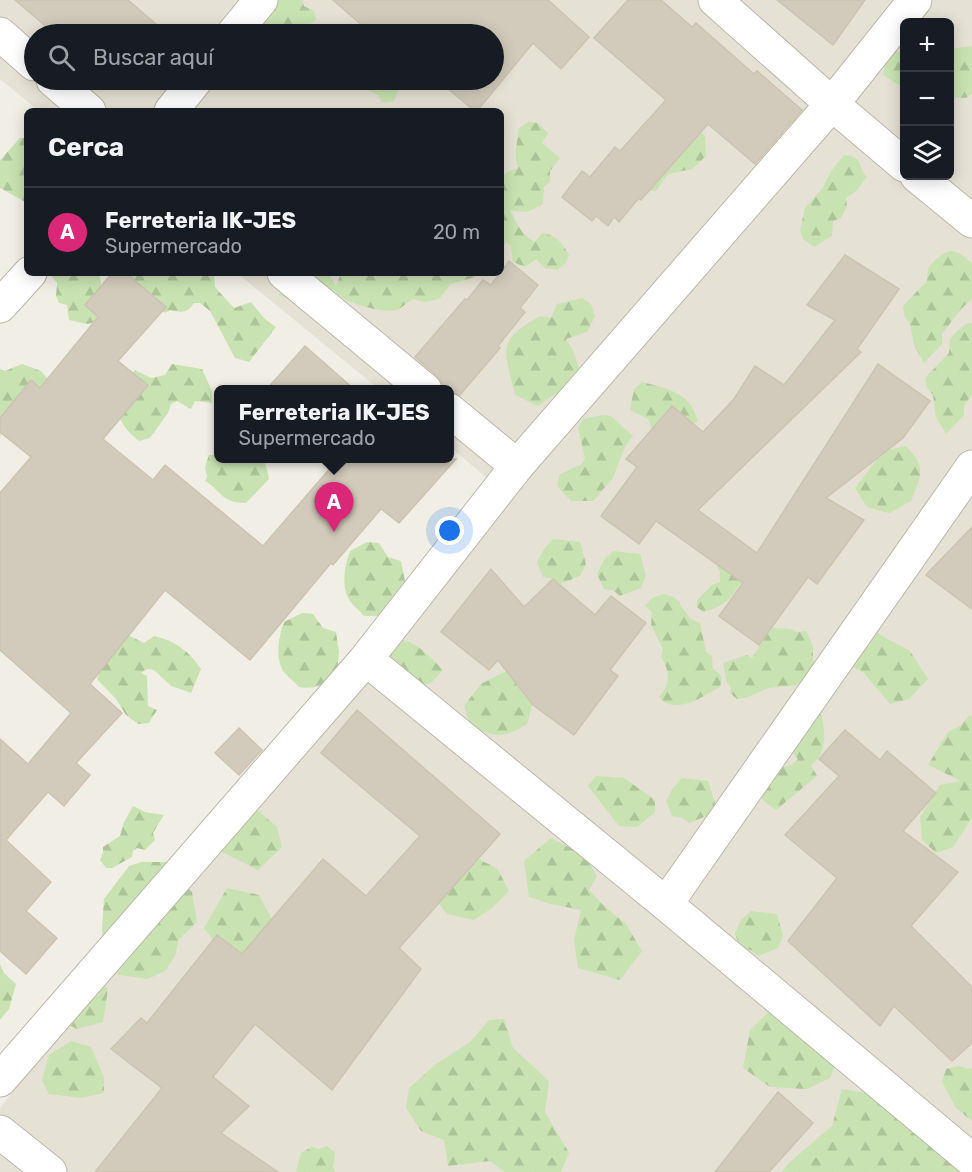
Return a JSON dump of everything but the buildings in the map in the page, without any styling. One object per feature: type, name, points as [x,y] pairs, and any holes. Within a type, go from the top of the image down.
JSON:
[{"type":"street","points":[[241,24],[261,0]]},
{"type":"street","points":[[715,0],[900,162]]},
{"type":"street","points":[[0,1080],[366,659],[517,466],[832,104],[915,0]]},
{"type":"street","points":[[0,34],[24,55]]},
{"type":"street","points":[[65,90],[86,108]]},
{"type":"street","points":[[173,108],[188,90]]},
{"type":"street","points":[[922,180],[972,222]]},
{"type":"street","points":[[0,306],[27,276]]},
{"type":"street","points":[[288,276],[418,385]]},
{"type":"street","points":[[454,413],[517,466]]},
{"type":"street","points":[[666,904],[972,467]]},
{"type":"street","points":[[366,659],[666,904],[972,1160]]},
{"type":"street","points":[[0,1131],[50,1172]]},
{"type":"shaded area","points":[[0,0],[972,0],[972,1172],[0,1172],[0,1108],[493,483],[454,450],[454,385],[374,385],[241,276],[504,276],[504,108],[35,108],[0,79]]},
{"type":"green space","points":[[257,0],[302,0],[304,6],[314,11],[316,20],[310,24],[250,24]]},
{"type":"green space","points":[[972,46],[972,94],[966,98],[954,97],[954,48]]},
{"type":"green space","points":[[900,51],[900,86],[883,75],[888,54]]},
{"type":"green space","points":[[368,90],[398,90],[394,101],[382,103],[378,95]]},
{"type":"green space","points":[[528,122],[538,123],[548,133],[542,143],[560,158],[550,171],[550,182],[544,187],[543,204],[526,212],[510,210],[520,228],[530,239],[535,242],[542,233],[552,236],[561,243],[569,255],[566,263],[557,270],[545,268],[536,259],[525,267],[513,262],[511,246],[506,242],[504,246],[504,175],[518,168],[516,152],[518,129]]},
{"type":"green space","points":[[697,126],[705,137],[706,156],[692,169],[668,174],[656,191],[651,191],[647,180]]},
{"type":"green space","points":[[20,138],[24,138],[24,201],[0,188],[0,160]]},
{"type":"green space","points":[[844,155],[858,160],[867,177],[855,192],[846,198],[847,206],[841,218],[833,221],[832,236],[814,247],[803,239],[800,230],[805,208],[822,189],[832,170]]},
{"type":"green space","points":[[950,251],[959,253],[972,263],[972,299],[961,309],[942,334],[942,344],[924,363],[914,345],[910,324],[905,317],[903,306],[927,281],[928,268],[944,253]]},
{"type":"green space","points":[[51,276],[100,277],[101,295],[96,322],[87,324],[69,320],[67,305],[59,303],[56,296],[57,283]]},
{"type":"green space","points":[[127,276],[214,276],[215,287],[234,308],[251,302],[265,319],[276,327],[249,362],[235,358],[210,311],[200,303],[194,303],[184,311],[170,310],[165,313],[125,290]]},
{"type":"green space","points":[[286,276],[330,276],[336,286],[340,276],[475,276],[451,284],[439,299],[425,302],[413,299],[399,309],[391,311],[372,309],[353,303],[334,290],[328,300],[294,302],[279,295]]},
{"type":"green space","points":[[582,298],[591,304],[595,316],[587,332],[566,339],[573,350],[581,375],[557,399],[553,395],[538,406],[515,395],[506,357],[509,340],[525,325],[540,316],[551,318],[557,304]]},
{"type":"green space","points":[[972,323],[972,395],[964,405],[964,415],[946,434],[936,417],[933,395],[927,388],[925,378],[949,353],[950,339],[966,324]]},
{"type":"green space","points":[[22,364],[41,371],[50,382],[2,425],[0,439],[0,369],[5,371]]},
{"type":"green space","points":[[172,364],[202,369],[212,391],[212,403],[195,401],[191,409],[177,401],[171,404],[168,413],[150,438],[139,441],[122,423],[112,401],[135,370],[151,378],[165,375]]},
{"type":"green space","points":[[642,382],[677,393],[684,398],[695,412],[698,422],[660,432],[651,427],[648,419],[630,410],[634,389]]},
{"type":"green space","points":[[602,415],[611,416],[633,436],[626,445],[612,479],[593,501],[571,501],[557,486],[560,474],[582,464],[585,458],[578,428],[583,419]]},
{"type":"green space","points":[[906,446],[917,460],[920,472],[911,501],[889,513],[867,507],[855,488],[883,451]]},
{"type":"green space","points":[[209,455],[214,455],[214,463],[265,463],[269,479],[246,503],[227,499],[205,481],[207,477],[205,467]]},
{"type":"green space","points":[[553,539],[580,542],[586,564],[580,576],[560,584],[553,579],[543,577],[537,562]]},
{"type":"green space","points":[[367,542],[379,543],[388,557],[401,561],[405,581],[402,602],[380,616],[364,616],[349,600],[346,592],[345,568],[350,551]]},
{"type":"green space","points":[[613,551],[640,554],[646,576],[641,588],[620,596],[614,591],[604,589],[597,574],[604,560]]},
{"type":"green space","points":[[718,560],[749,573],[725,602],[703,612],[697,607],[697,600],[712,585],[720,582]]},
{"type":"green space","points":[[664,594],[680,602],[691,619],[700,623],[706,652],[712,656],[713,668],[722,677],[720,687],[697,700],[681,705],[673,705],[659,697],[666,687],[668,677],[661,657],[663,649],[651,625],[652,612],[645,606],[652,598]]},
{"type":"green space","points":[[302,613],[313,614],[323,628],[336,632],[339,652],[337,673],[328,681],[310,688],[299,687],[287,676],[282,669],[278,651],[284,622]]},
{"type":"green space","points":[[860,619],[882,636],[910,651],[928,679],[909,699],[890,704],[863,672],[837,659]]},
{"type":"green space","points":[[772,627],[797,632],[806,631],[813,646],[813,675],[798,685],[768,688],[737,699],[730,693],[731,688],[727,683],[723,663],[747,655],[752,658]]},
{"type":"green space","points":[[128,635],[144,643],[154,636],[169,641],[187,652],[201,669],[191,693],[171,686],[154,670],[147,669],[141,673],[147,676],[148,706],[157,710],[149,723],[138,724],[126,715],[116,699],[97,679],[102,666]]},
{"type":"green space","points":[[400,640],[418,647],[443,670],[431,683],[413,687],[386,668],[387,646]]},
{"type":"green space","points":[[510,669],[535,695],[527,724],[500,735],[471,727],[464,706],[481,684]]},
{"type":"green space","points":[[803,708],[821,715],[823,722],[823,749],[811,765],[817,776],[776,810],[758,794],[775,767],[788,766],[798,759],[778,735]]},
{"type":"green space","points":[[970,715],[972,716],[972,818],[953,847],[936,853],[922,840],[920,817],[940,785],[961,781],[928,765],[948,732],[960,726]]},
{"type":"green space","points":[[596,776],[624,778],[655,800],[655,812],[637,827],[619,826],[588,786]]},
{"type":"green space","points":[[682,778],[708,781],[715,803],[709,815],[689,823],[682,818],[672,816],[666,801]]},
{"type":"green space","points":[[133,806],[145,812],[164,815],[153,833],[155,840],[145,850],[137,848],[133,851],[132,857],[112,868],[106,868],[100,860],[103,847],[120,836],[124,822]]},
{"type":"green space","points":[[256,809],[277,827],[282,847],[258,870],[220,851]]},
{"type":"green space","points":[[551,838],[584,855],[597,876],[589,890],[626,924],[642,951],[620,980],[578,968],[574,940],[581,910],[529,897],[524,861]]},
{"type":"green space","points":[[478,859],[497,868],[509,891],[492,908],[474,920],[447,914],[435,898],[457,884]]},
{"type":"green space","points":[[142,862],[168,862],[192,892],[197,922],[179,939],[175,956],[165,971],[148,979],[113,974],[104,961],[102,927],[104,899],[129,866]]},
{"type":"green space","points":[[227,888],[259,895],[275,925],[312,945],[228,959],[204,928]]},
{"type":"green space","points":[[751,911],[777,914],[783,936],[778,948],[758,956],[751,950],[740,949],[735,933],[741,920]]},
{"type":"green space","points":[[0,964],[4,973],[16,984],[9,1009],[0,1020]]},
{"type":"green space","points":[[96,979],[108,989],[103,1022],[77,1029],[59,1020]]},
{"type":"green space","points":[[773,1008],[842,1049],[830,1078],[807,1089],[770,1087],[743,1068],[750,1030]]},
{"type":"green space","points":[[504,1019],[513,1048],[549,1081],[545,1112],[569,1153],[561,1172],[504,1172],[490,1161],[448,1166],[444,1140],[421,1131],[406,1108],[409,1088],[436,1064],[470,1042],[489,1020]]},
{"type":"green space","points":[[71,1041],[91,1047],[104,1077],[104,1093],[81,1098],[49,1094],[42,1081],[49,1055]]},
{"type":"green space","points":[[958,1066],[972,1068],[972,1121],[956,1108],[942,1082],[946,1069]]},
{"type":"green space","points":[[842,1089],[871,1094],[968,1172],[782,1172],[790,1162],[832,1126]]},
{"type":"green space","points":[[327,1146],[335,1153],[333,1167],[335,1172],[296,1172],[301,1153],[312,1147],[318,1149]]},
{"type":"place","name":"Ferreteria IK-JES","points":[[334,532]]}]
